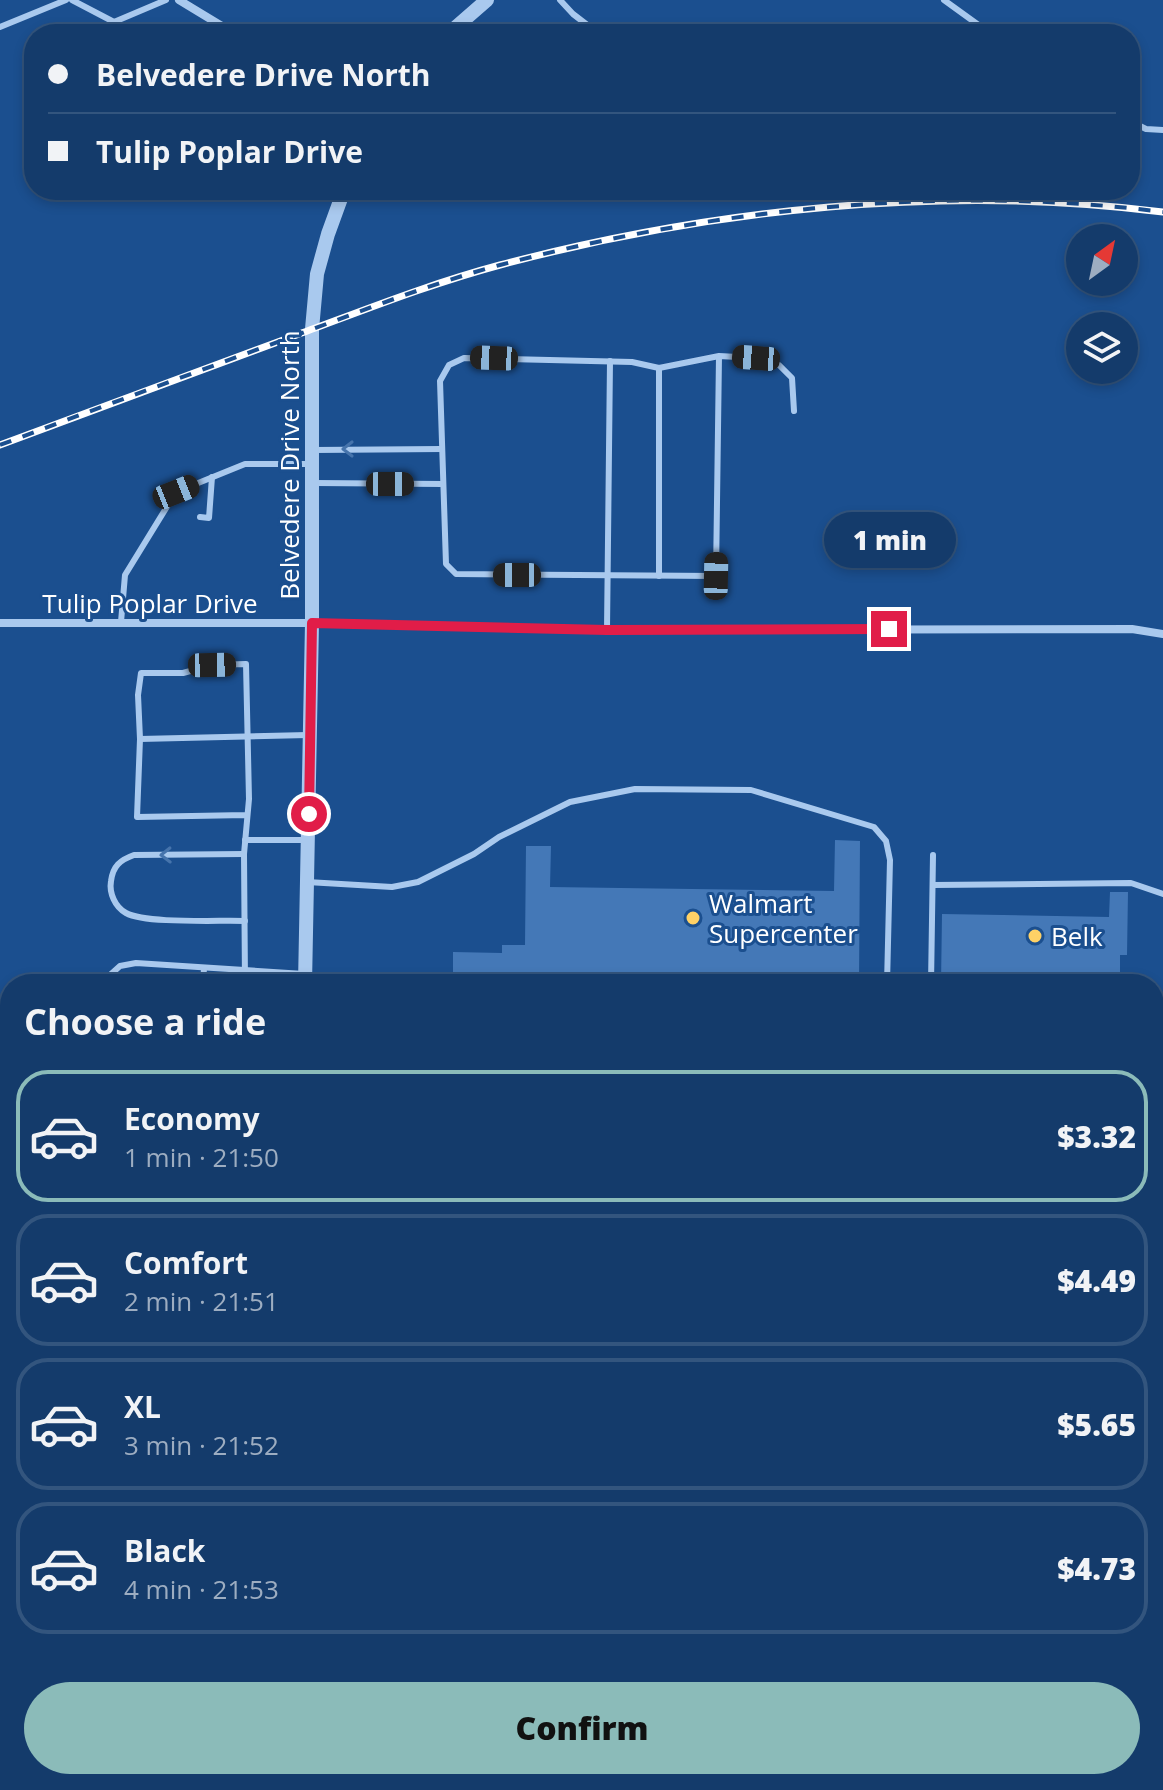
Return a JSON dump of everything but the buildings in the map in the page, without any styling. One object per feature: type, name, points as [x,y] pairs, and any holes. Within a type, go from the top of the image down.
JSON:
[{"type":"street","points":[[179,0],[219,24]]},
{"type":"street","points":[[459,24],[487,0]]},
{"type":"street","name":"Belvedere Drive North","points":[[304,974],[311,735],[310,372],[317,274],[340,200]]},
{"type":"street","name":"Tulip Poplar Drive","points":[[0,623],[312,623],[607,630],[1132,629],[1163,634]]},
{"type":"lane","points":[[0,27],[66,0]]},
{"type":"lane","points":[[72,0],[114,22],[166,0]]},
{"type":"lane","points":[[560,0],[586,24]]},
{"type":"lane","points":[[944,0],[977,24]]},
{"type":"lane","points":[[1140,126],[1163,130]]},
{"type":"lane","points":[[719,356],[716,576],[456,574],[446,564],[440,381],[449,365],[464,358],[632,362],[659,368],[719,356],[756,358],[779,365],[792,378],[794,411]]},
{"type":"lane","points":[[607,630],[610,361]]},
{"type":"lane","points":[[659,368],[659,576]]},
{"type":"lane","points":[[121,622],[125,575],[176,492],[245,464],[442,449]]},
{"type":"lane","points":[[200,517],[209,518],[212,477]]},
{"type":"lane","points":[[311,483],[443,484]]},
{"type":"lane","points":[[162,515],[173,516]]},
{"type":"lane","points":[[246,815],[137,817],[141,673],[183,673],[212,665],[246,664],[249,799],[244,854],[246,974]]},
{"type":"lane","points":[[140,739],[311,735]]},
{"type":"lane","points":[[307,882],[392,887],[418,882],[541,815],[596,795],[635,789],[751,790],[874,827],[886,841],[890,860],[887,974]]},
{"type":"lane","points":[[245,840],[308,840]]},
{"type":"lane","points":[[244,854],[134,855],[121,860],[113,870],[110,886],[116,906],[127,914],[148,918],[245,921]]},
{"type":"lane","points":[[931,974],[933,855]]},
{"type":"lane","points":[[933,885],[1131,883],[1163,894]]},
{"type":"lane","points":[[111,974],[120,966],[128,965],[272,974]]},
{"type":"lane","points":[[204,968],[204,974]]},
{"type":"railway","points":[[0,445],[422,289],[474,272],[580,245],[745,216],[913,202],[1081,204],[1163,212]]},
{"type":"place","name":"Walmart Supercenter","points":[[693,918]]},
{"type":"place","name":"Belk","points":[[1035,936]]},
{"type":"route","points":[[309,814],[312,623],[607,630],[889,629]]}]
